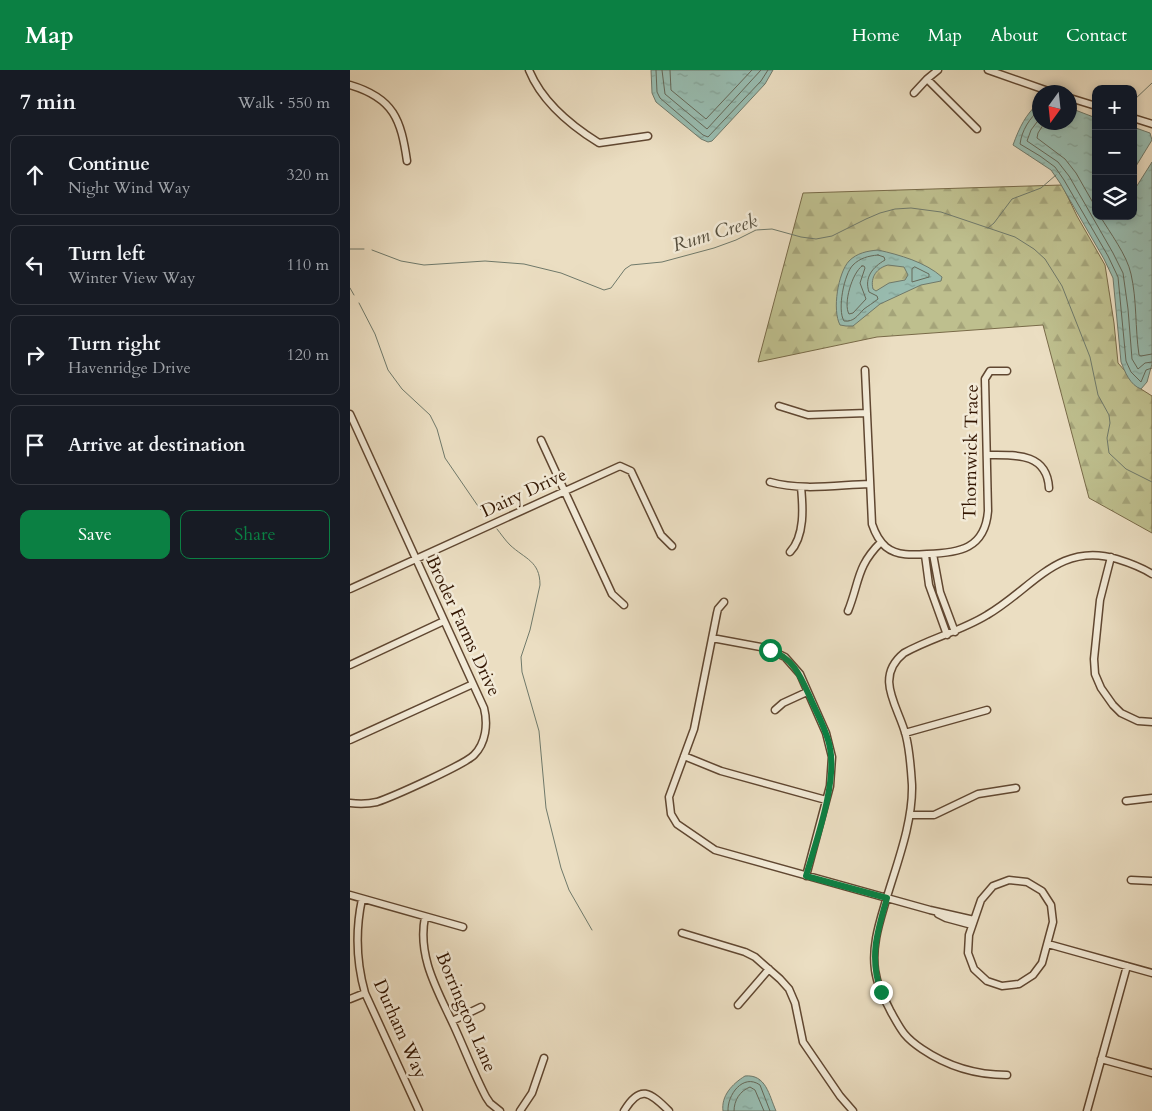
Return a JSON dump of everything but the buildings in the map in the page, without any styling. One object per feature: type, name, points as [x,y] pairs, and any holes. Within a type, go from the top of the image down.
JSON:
[{"type":"street","points":[[529,70],[534,83],[545,99],[587,136],[599,143],[648,136]]},
{"type":"street","points":[[914,93],[938,70]]},
{"type":"street","points":[[988,70],[1032,85]]},
{"type":"street","points":[[927,79],[978,130]]},
{"type":"street","points":[[350,85],[368,90],[376,95],[396,116],[403,132],[407,161]]},
{"type":"street","points":[[1077,100],[1092,105]]},
{"type":"street","points":[[1137,119],[1152,124]]},
{"type":"street","points":[[848,612],[864,561],[881,542],[871,521],[865,370]]},
{"type":"street","name":"Thornwick Trace","points":[[881,542],[886,547],[898,552],[925,554],[954,553],[966,549],[984,531],[988,511],[986,379],[990,371],[1007,371]]},
{"type":"street","points":[[779,406],[808,415],[867,413]]},
{"type":"street","name":"Broder Farms Drive","points":[[350,414],[484,708],[487,724],[482,741],[474,756],[467,761],[384,799],[366,804],[350,803]]},
{"type":"street","points":[[541,440],[612,594],[624,606]]},
{"type":"street","points":[[987,455],[1017,455],[1032,460],[1042,467],[1047,476],[1049,488]]},
{"type":"street","name":"Dairy Drive","points":[[352,588],[620,466],[628,468],[633,475],[661,535],[672,546]]},
{"type":"street","points":[[770,482],[802,487],[869,484]]},
{"type":"street","points":[[790,552],[796,545],[800,532],[803,502],[802,487]]},
{"type":"street","points":[[925,554],[927,575],[947,635]]},
{"type":"street","points":[[933,554],[940,592],[955,632]]},
{"type":"street","points":[[1007,1075],[984,1074],[950,1064],[932,1056],[904,1035],[881,992],[875,970],[875,940],[910,815],[912,783],[910,754],[905,733],[889,687],[889,676],[898,658],[904,653],[955,632],[990,614],[1052,567],[1063,561],[1087,554],[1111,557],[1135,565],[1152,574]]},
{"type":"street","points":[[1111,557],[1100,600],[1094,659],[1095,674],[1101,688],[1121,713],[1138,721],[1152,722]]},
{"type":"street","points":[[350,579],[352,588]]},
{"type":"street","points":[[933,596],[940,592]]},
{"type":"street","points":[[724,602],[718,609],[696,720],[671,787],[669,801],[671,814],[680,827],[715,850],[887,898],[934,912],[946,918],[973,923]]},
{"type":"street","points":[[350,665],[444,622]]},
{"type":"street","points":[[712,638],[766,648],[780,654],[796,669],[826,733],[830,748],[832,776],[806,876]]},
{"type":"street","points":[[350,740],[473,684]]},
{"type":"street","points":[[775,710],[786,701],[807,692]]},
{"type":"street","points":[[905,733],[987,710]]},
{"type":"street","points":[[684,756],[721,771],[826,800]]},
{"type":"street","points":[[910,815],[934,815],[978,794],[1016,788]]},
{"type":"street","points":[[1126,801],[1152,798]]},
{"type":"street","points":[[1009,880],[1027,882],[1042,891],[1051,905],[1054,922],[1042,963],[1033,975],[1019,984],[1002,986],[987,981],[974,969],[968,953],[969,935],[973,923],[981,900],[992,886],[1009,880]]},
{"type":"street","points":[[1130,880],[1152,881]]},
{"type":"street","points":[[350,895],[463,928]]},
{"type":"street","name":"Durham Way","points":[[362,899],[357,922],[356,940],[360,976],[366,994],[419,1111]]},
{"type":"street","name":"Borrington Lane","points":[[424,917],[422,933],[425,958],[431,977],[486,1097],[500,1111]]},
{"type":"street","points":[[682,933],[742,950],[755,957],[784,983],[793,996],[804,1042],[840,1096],[853,1111]]},
{"type":"street","points":[[1048,944],[1152,973]]},
{"type":"street","points":[[1086,1111],[1127,966]]},
{"type":"street","points":[[738,1005],[769,969]]},
{"type":"street","points":[[350,999],[366,994]]},
{"type":"street","points":[[452,1021],[481,1008]]},
{"type":"street","points":[[520,1111],[532,1093],[544,1058]]},
{"type":"street","points":[[1101,1059],[1152,1073]]},
{"type":"street","points":[[624,1111],[633,1098],[638,1094],[645,1093],[654,1097],[669,1111]]},
{"type":"green space","points":[[1062,185],[1105,265],[1118,363],[1141,389],[1152,396],[1152,533],[1089,498],[1043,325],[877,337],[758,362],[803,193]]},
{"type":"water","points":[[651,70],[773,70],[765,84],[712,141],[708,142],[701,139],[656,102],[652,93]]},
{"type":"water","points":[[1032,110],[1032,130],[1077,130],[1077,111],[1092,116],[1092,220],[1137,220],[1137,186],[1152,162],[1152,364],[1147,382],[1141,389],[1131,381],[1121,362],[1113,278],[1104,259],[1051,170],[1013,145],[1023,122]]},
{"type":"water","points":[[1137,128],[1150,133],[1152,140],[1137,164]]},
{"type":"water","points":[[878,250],[920,263],[942,277],[941,281],[921,285],[880,304],[853,326],[840,325],[836,301],[839,283],[845,267],[855,256]],"holes":[[[888,265],[904,267],[908,275],[905,280],[889,283],[876,291],[873,289],[872,285],[875,274],[881,268]]]},
{"type":"water","points":[[745,1076],[758,1078],[762,1082],[769,1092],[776,1111],[723,1111],[724,1100],[728,1091]]},
{"type":"waterway","points":[[1137,97],[1152,83]]},
{"type":"waterway","points":[[988,228],[1012,199],[1041,188],[1056,175]]},
{"type":"waterway","name":"Rum Creek","points":[[372,250],[401,261],[424,265],[485,261],[524,264],[561,273],[604,290],[611,288],[625,269],[631,265],[662,262],[714,248],[756,230],[772,229],[816,239],[832,236],[866,219],[895,209],[911,208],[941,212],[1015,237],[1034,249],[1045,259],[1062,286],[1090,357],[1098,395],[1109,415],[1110,423],[1107,438],[1109,453],[1126,469],[1152,482]]},
{"type":"waterway","name":"Rum Creek","points":[[350,249],[364,249]]},
{"type":"waterway","points":[[350,288],[354,295]]},
{"type":"waterway","points":[[359,303],[375,334],[388,370],[402,389],[430,415],[437,429],[445,458],[480,509],[491,514]]},
{"type":"waterway","points":[[497,529],[510,545],[531,561],[539,577],[540,585],[530,630],[521,657],[522,672],[539,731],[546,808],[561,868],[569,890],[592,930]]},
{"type":"route","points":[[770,650],[785,657],[800,674],[826,733],[832,757],[830,786],[806,876],[887,898],[876,936],[874,953],[874,965],[881,992]]}]
